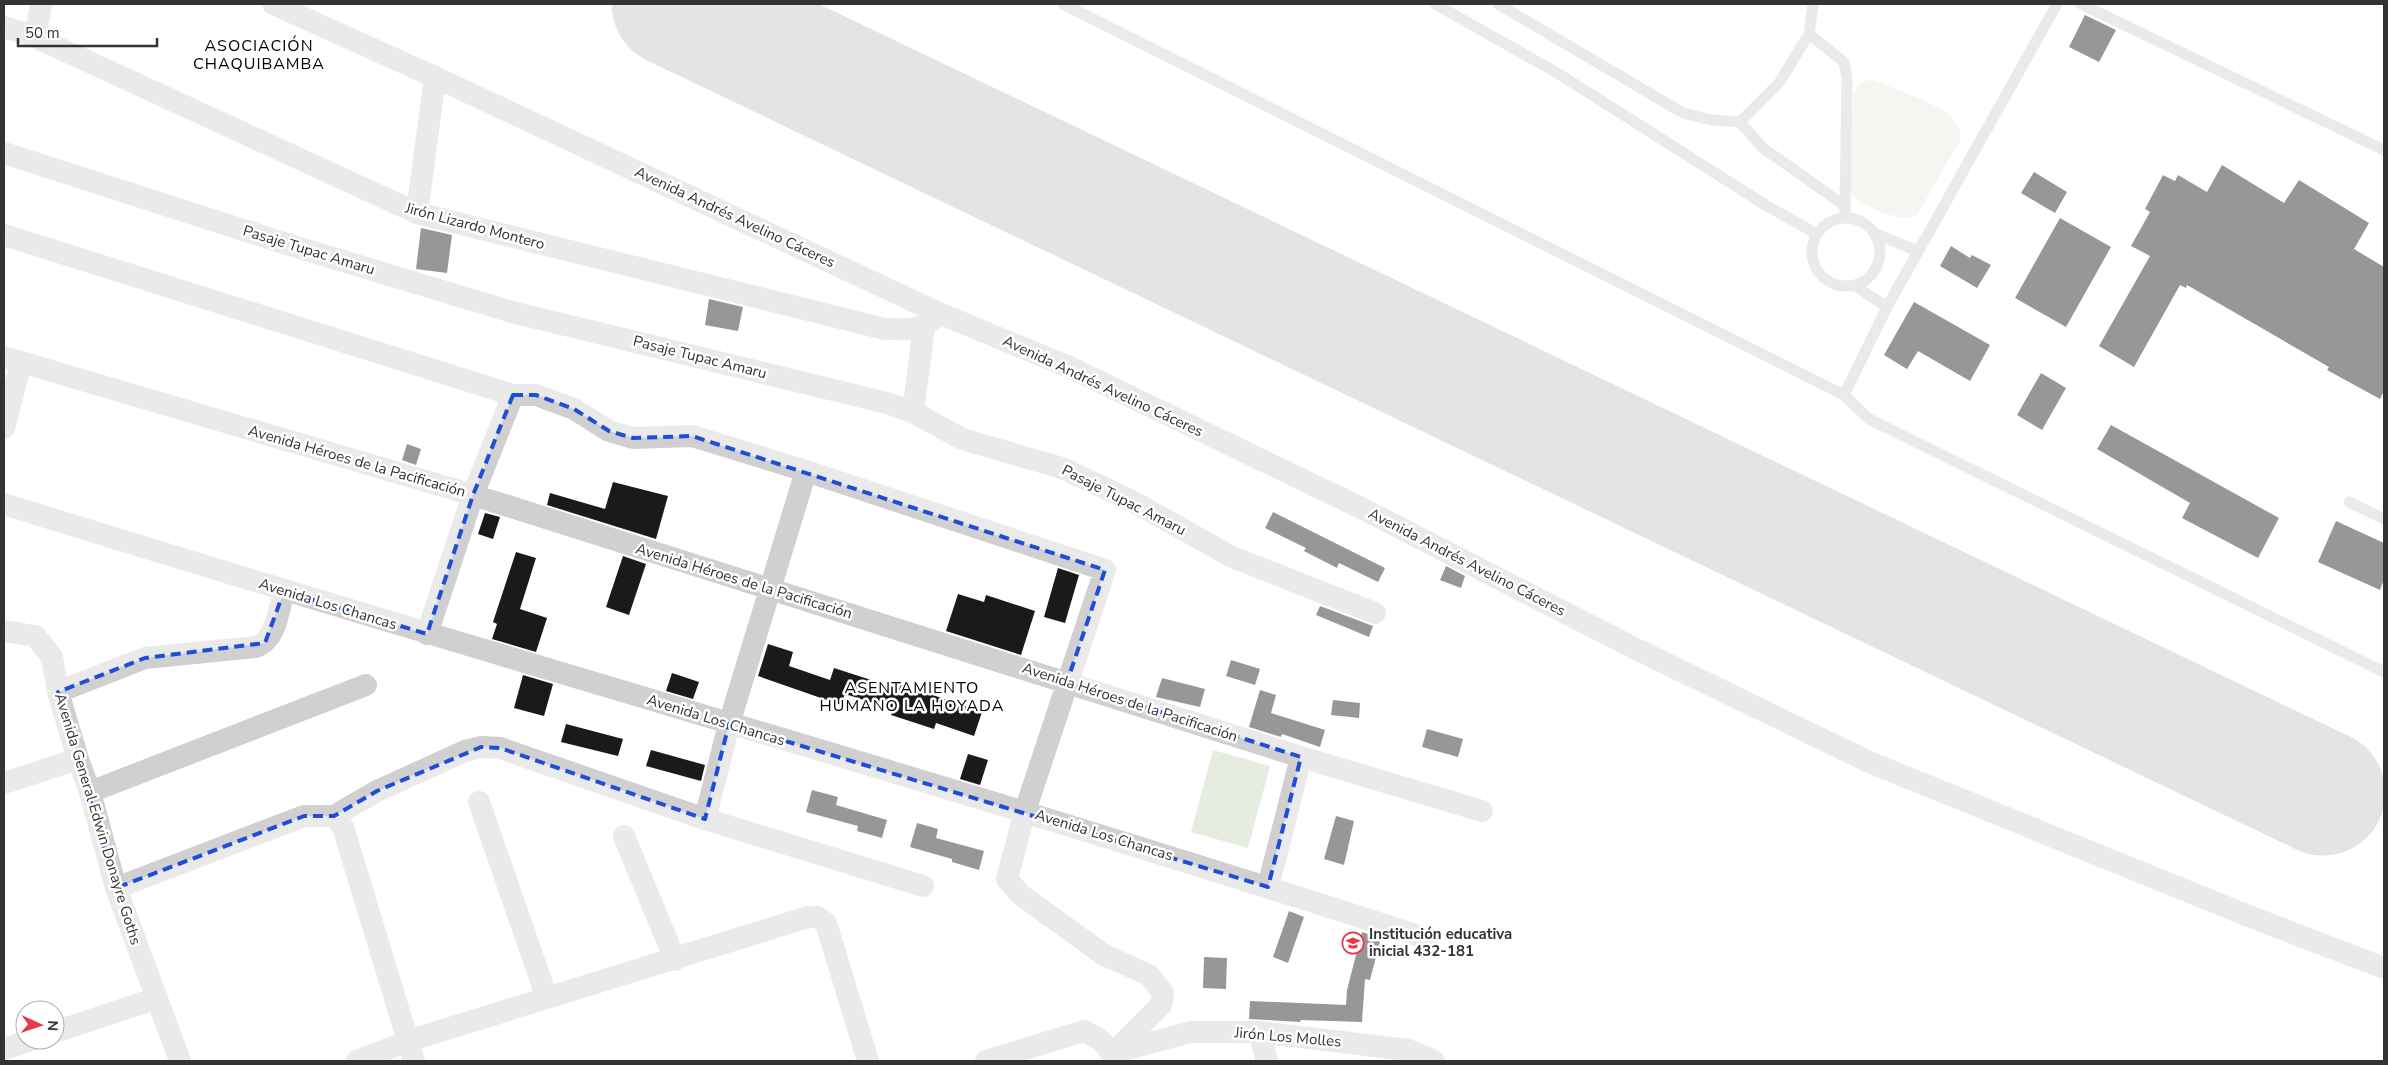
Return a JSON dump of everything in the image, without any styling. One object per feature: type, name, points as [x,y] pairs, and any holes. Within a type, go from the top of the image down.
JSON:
[{"type":"street","points":[[35,37],[41,4]]},
{"type":"street","name":"Avenida Andrés Avelino Cáceres","points":[[273,4],[435,77],[932,320],[1067,366],[1363,508],[1638,650],[1869,762],[2246,915],[2384,968]]},
{"type":"street","name":"Jirón Lizardo Montero","points":[[4,27],[35,37],[417,213],[884,330],[915,329],[932,320]]},
{"type":"street","points":[[417,213],[435,77]]},
{"type":"street","name":"Pasaje Tupac Amaru","points":[[4,153],[293,246],[512,312],[887,403],[913,412],[962,439],[1062,468],[1132,501],[1232,557],[1375,613]]},
{"type":"street","points":[[4,235],[513,395],[536,396],[574,409],[609,431],[633,438],[692,436],[806,471],[1105,570],[1025,810],[1007,879],[1012,888],[1104,955],[1149,975],[1163,993],[1161,1004],[1113,1058],[1102,1039],[1084,1031],[986,1061]]},
{"type":"street","points":[[913,412],[932,320]]},
{"type":"street","points":[[4,428],[13,360]]},
{"type":"street","name":"Avenida Héroes de la Pacificación","points":[[13,360],[473,495],[1302,757],[1482,811]]},
{"type":"street","points":[[427,634],[473,495],[513,395]]},
{"type":"street","points":[[706,818],[729,724],[806,471]]},
{"type":"street","name":"Avenida Los Chancas","points":[[4,504],[427,634],[1025,810],[1428,938]]},
{"type":"street","points":[[58,692],[145,658],[256,647],[266,643],[271,636],[284,591]]},
{"type":"street","name":"Avenida General Edwin Donayre Goths","points":[[4,631],[35,636],[52,657],[58,692],[90,792],[116,888],[180,1061]]},
{"type":"street","points":[[90,792],[366,685]]},
{"type":"street","points":[[116,888],[304,816],[334,816],[377,791],[465,751],[481,747],[500,748],[706,818],[923,886]]},
{"type":"street","points":[[1268,887],[1302,757]]},
{"type":"street","points":[[4,783],[78,759]]},
{"type":"street","points":[[479,802],[547,998]]},
{"type":"street","points":[[334,816],[343,827],[411,1051]]},
{"type":"street","points":[[624,836],[675,960]]},
{"type":"street","points":[[357,1061],[411,1051],[547,998],[675,960],[808,917],[817,917],[826,923],[868,1061]]},
{"type":"street","points":[[65,1029],[157,998]]},
{"type":"street","name":"Jirón Los Molles","points":[[1113,1058],[1191,1032],[1259,1032],[1410,1055],[1434,1061]]},
{"type":"street","points":[[1259,1032],[1267,1061]]},
{"type":"lane","points":[[1063,4],[1844,395],[1869,419],[2384,672]]},
{"type":"lane","points":[[1435,4],[1559,74],[1768,206],[1817,234]]},
{"type":"lane","points":[[1498,4],[1683,113],[1711,120],[1740,122],[1764,148],[1845,212],[1862,222],[1874,233],[1917,251]]},
{"type":"lane","points":[[1740,122],[1779,83],[1810,34],[1813,4]]},
{"type":"lane","points":[[1844,395],[1887,306],[2057,4]]},
{"type":"lane","points":[[2081,4],[2384,150]]},
{"type":"lane","points":[[1810,34],[1844,62],[1845,212]]},
{"type":"lane","points":[[1845,212],[1824,225],[1817,234],[1812,256],[1816,267],[1822,276],[1837,284],[1854,285],[1887,306]]},
{"type":"lane","points":[[1854,285],[1872,274],[1878,264],[1879,243],[1874,233]]},
{"type":"lane","points":[[2349,502],[2384,520]]},
{"type":"highlighted area","points":[[513,395],[536,395],[574,409],[609,431],[633,438],[692,436],[1105,570],[1067,682],[1301,757],[1268,887],[729,724],[705,819],[500,748],[481,747],[377,791],[334,816],[304,816],[116,888],[58,692],[145,658],[265,643],[284,591],[427,634],[473,495]]},
{"type":"shaded area","points":[[1869,80],[1886,85],[1944,110],[1952,116],[1959,129],[1961,139],[1917,215],[1902,217],[1882,212],[1863,203],[1850,193],[1853,94],[1860,84]]},
{"type":"shaded area","points":[[1213,750],[1270,766],[1248,848],[1191,832]]},
{"type":"building","points":[[2085,15],[2116,30],[2099,62],[2069,47]]},
{"type":"building","points":[[2222,165],[2284,203],[2299,180],[2369,223],[2354,249],[2384,267],[2384,391],[2380,399],[2327,370],[2329,367],[2187,285],[2186,288],[2180,285],[2134,367],[2099,346],[2150,256],[2131,246],[2150,212],[2145,209],[2163,175],[2175,181],[2178,175],[2207,192]]},
{"type":"building","points":[[2034,172],[2067,192],[2055,213],[2021,193]]},
{"type":"building","points":[[2060,218],[2111,247],[2066,327],[2015,298]]},
{"type":"building","points":[[421,228],[452,235],[447,273],[416,269]]},
{"type":"building","points":[[1951,246],[1970,258],[1972,255],[1991,265],[1977,288],[1940,266]]},
{"type":"building","points":[[709,299],[743,307],[738,331],[705,325]]},
{"type":"building","points":[[1914,302],[1990,345],[1970,381],[1918,351],[1907,369],[1884,355]]},
{"type":"building","points":[[2041,373],[2066,388],[2042,430],[2017,415]]},
{"type":"building","points":[[2111,425],[2279,518],[2258,558],[2182,518],[2190,503],[2097,449]]},
{"type":"building","points":[[407,444],[421,449],[416,465],[402,460]]},
{"type":"building","points":[[613,482],[668,496],[656,539],[547,505],[550,493],[605,509]]},
{"type":"building","points":[[1273,512],[1385,568],[1378,582],[1339,563],[1337,568],[1304,551],[1306,548],[1265,528]]},
{"type":"building","points":[[485,513],[500,517],[493,539],[478,534]]},
{"type":"building","points":[[2336,521],[2384,543],[2384,579],[2380,590],[2318,562]]},
{"type":"building","points":[[516,552],[536,558],[520,609],[547,618],[536,652],[492,639],[497,624],[493,622]]},
{"type":"building","points":[[623,556],[646,564],[629,615],[606,607]]},
{"type":"building","points":[[1446,566],[1465,576],[1461,588],[1440,580]]},
{"type":"building","points":[[1058,568],[1079,575],[1065,623],[1044,617]]},
{"type":"building","points":[[958,594],[984,602],[986,595],[1035,611],[1021,655],[946,631]]},
{"type":"building","points":[[1320,606],[1373,626],[1369,637],[1316,615]]},
{"type":"building","points":[[768,644],[793,652],[789,666],[830,680],[834,668],[899,689],[901,684],[982,712],[974,736],[936,723],[934,729],[891,715],[893,709],[845,694],[841,705],[758,676]]},
{"type":"building","points":[[1231,660],[1260,669],[1255,685],[1226,676]]},
{"type":"building","points":[[672,673],[699,682],[693,699],[666,691]]},
{"type":"building","points":[[523,675],[553,684],[544,716],[514,708]]},
{"type":"building","points":[[1162,678],[1205,689],[1200,707],[1156,697]]},
{"type":"building","points":[[1260,690],[1276,695],[1271,713],[1325,730],[1320,747],[1282,734],[1281,737],[1249,727]]},
{"type":"building","points":[[1333,700],[1360,703],[1359,718],[1331,715]]},
{"type":"building","points":[[566,724],[623,739],[618,756],[561,742]]},
{"type":"building","points":[[1427,729],[1463,739],[1458,757],[1422,747]]},
{"type":"building","points":[[651,750],[705,765],[701,781],[646,766]]},
{"type":"building","points":[[968,754],[988,760],[980,785],[960,779]]},
{"type":"building","points":[[812,790],[838,797],[836,805],[887,820],[882,838],[857,831],[858,826],[806,812]]},
{"type":"building","points":[[1336,816],[1354,821],[1344,865],[1324,859]]},
{"type":"building","points":[[917,823],[938,829],[936,838],[984,851],[979,870],[952,862],[952,859],[910,847]]},
{"type":"building","points":[[1289,911],[1304,917],[1288,963],[1273,957]]},
{"type":"building","points":[[1362,932],[1381,938],[1370,980],[1365,979],[1362,1022],[1301,1020],[1300,1022],[1249,1019],[1250,1001],[1346,1005],[1347,990]]},
{"type":"building","points":[[1204,957],[1227,958],[1226,989],[1203,988]]},
{"type":"runway","points":[[674,4],[2323,793]]},
{"type":"place","name":"Institución educativa inicial 432-181","points":[[1353,943]]},
{"type":"district","name":"ASOCIACIÓN CHAQUIBAMBA","points":[[259,54]]},
{"type":"district","name":"ASENTAMIENTO HUMANO LA HOYADA","points":[[912,696]]}]
